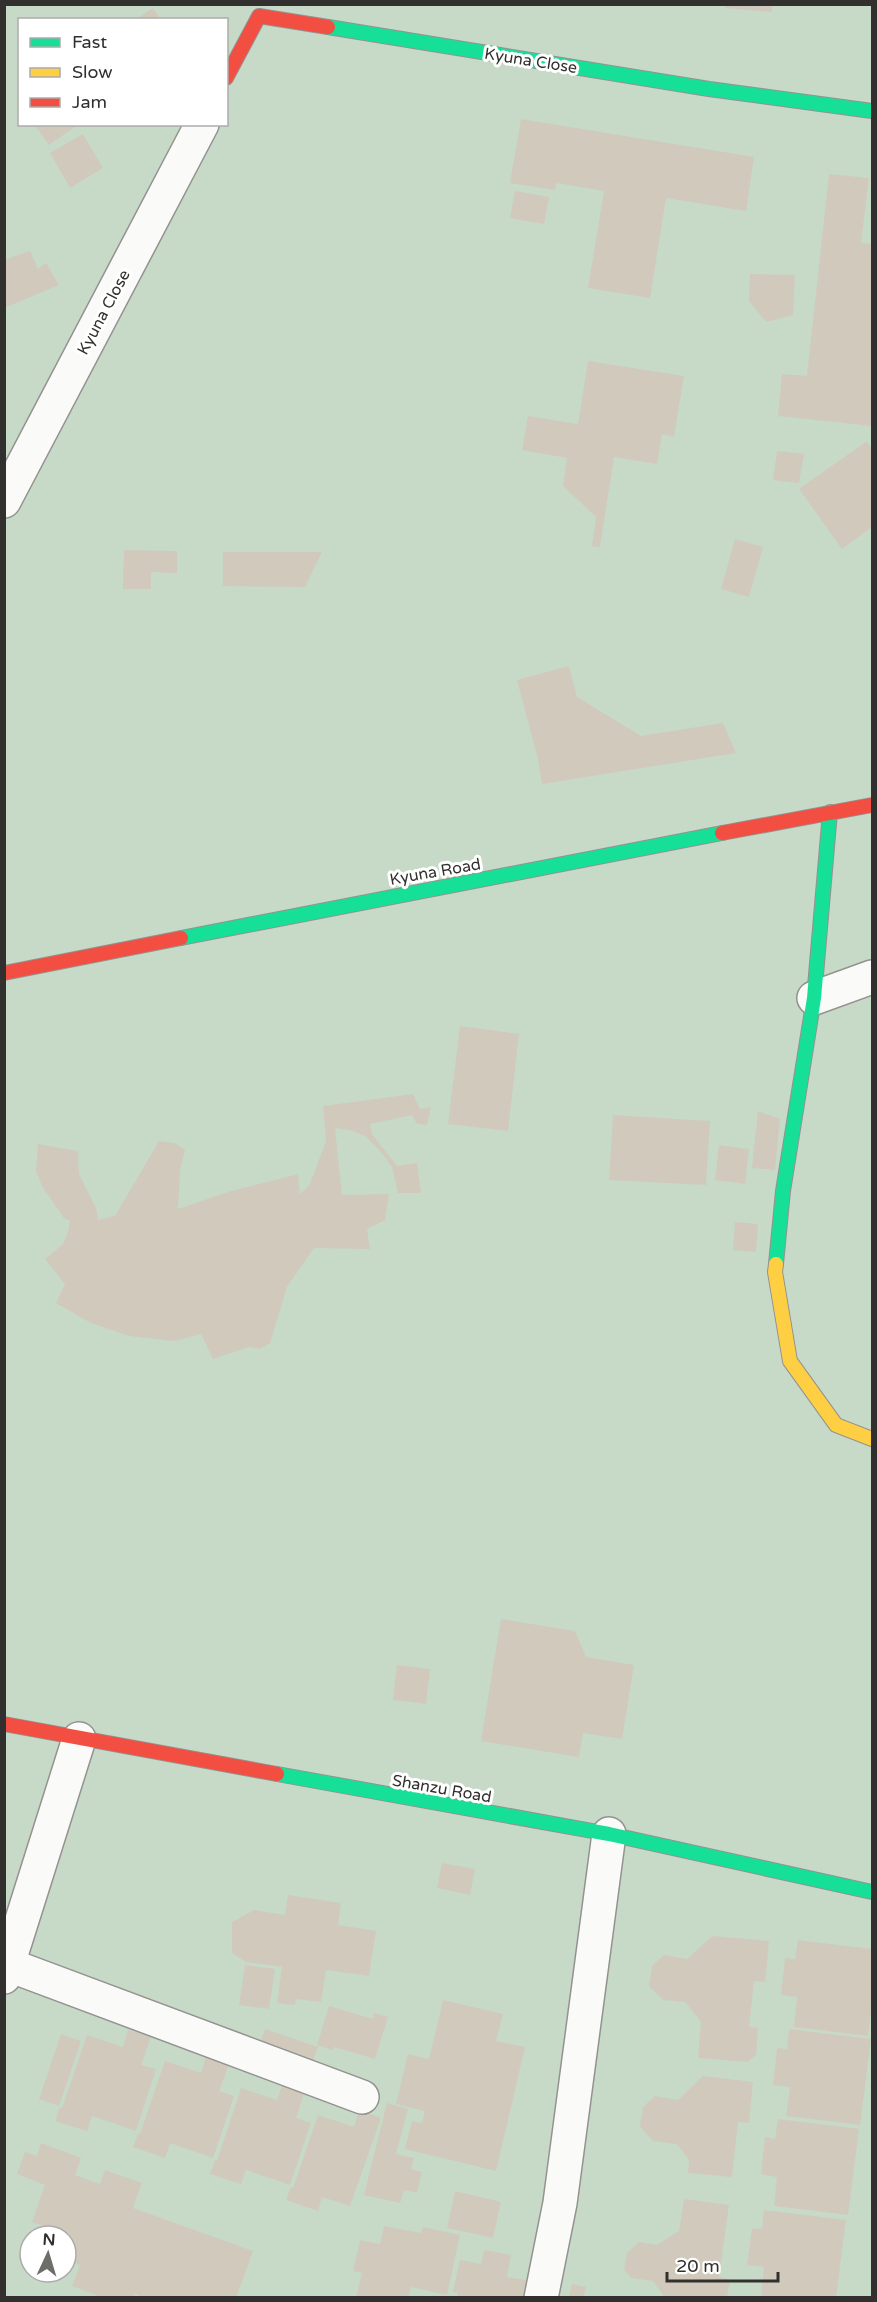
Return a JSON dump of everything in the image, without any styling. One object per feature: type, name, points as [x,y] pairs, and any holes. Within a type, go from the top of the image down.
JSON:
[{"type":"street","name":"Kyuna Close","points":[[228,74],[262,10],[709,89],[873,111]]},
{"type":"street","name":"Kyuna Close","points":[[4,501],[201,126]]},
{"type":"street","name":"Kyuna Road","points":[[4,973],[365,901],[873,805]]},
{"type":"street","points":[[830,812],[814,998],[783,1191],[775,1272],[790,1361],[836,1425],[873,1439]]},
{"type":"street","points":[[814,998],[873,977]]},
{"type":"street","name":"Shanzu Road","points":[[4,1724],[609,1834],[873,1892]]},
{"type":"street","points":[[80,1739],[7,1971],[362,2097]]},
{"type":"street","points":[[540,2298],[560,2204],[609,1834]]},
{"type":"green space","points":[[5,5],[872,5],[872,2297],[5,2297]]},
{"type":"building","points":[[725,4],[773,4],[772,12],[725,8]]},
{"type":"building","points":[[153,8],[160,18],[138,18]]},
{"type":"building","points":[[521,119],[754,157],[746,211],[666,198],[650,298],[588,288],[604,191],[556,183],[555,190],[510,183]]},
{"type":"building","points":[[35,126],[76,126],[49,145]]},
{"type":"building","points":[[83,134],[103,168],[70,188],[50,153]]},
{"type":"building","points":[[829,174],[869,178],[861,243],[872,244],[872,426],[778,416],[782,374],[807,376]]},
{"type":"building","points":[[515,191],[549,197],[544,224],[510,218]]},
{"type":"building","points":[[30,251],[38,269],[46,263],[59,285],[4,308],[4,260]]},
{"type":"building","points":[[750,274],[795,275],[793,315],[766,322],[749,301]]},
{"type":"building","points":[[588,361],[684,376],[674,437],[662,434],[657,464],[614,457],[600,547],[592,546],[596,517],[563,486],[567,458],[522,450],[528,416],[578,424]]},
{"type":"building","points":[[867,441],[872,449],[872,527],[842,549],[799,489]]},
{"type":"building","points":[[777,451],[804,454],[799,483],[773,480]]},
{"type":"building","points":[[735,539],[763,547],[749,597],[721,589]]},
{"type":"building","points":[[124,550],[177,551],[177,573],[151,572],[151,589],[123,589]]},
{"type":"building","points":[[223,552],[322,552],[305,587],[223,586]]},
{"type":"building","points":[[569,666],[577,697],[641,736],[723,723],[736,753],[542,784],[538,759],[517,680]]},
{"type":"building","points":[[460,1026],[519,1034],[508,1131],[448,1124]]},
{"type":"building","points":[[413,1094],[420,1109],[431,1107],[427,1125],[417,1124],[412,1115],[370,1124],[372,1134],[397,1166],[417,1163],[421,1193],[398,1193],[392,1167],[382,1153],[365,1136],[350,1130],[335,1128],[342,1195],[389,1194],[385,1220],[367,1229],[370,1249],[314,1248],[287,1287],[270,1343],[260,1349],[249,1347],[213,1359],[201,1334],[175,1341],[129,1336],[91,1323],[56,1303],[65,1284],[45,1259],[63,1244],[70,1221],[63,1217],[42,1186],[36,1171],[38,1144],[78,1151],[79,1174],[96,1208],[98,1220],[115,1216],[159,1141],[175,1143],[185,1150],[180,1170],[178,1209],[231,1191],[298,1174],[300,1194],[310,1184],[326,1141],[323,1106]]},
{"type":"building","points":[[758,1111],[780,1119],[775,1170],[752,1168]]},
{"type":"building","points":[[613,1115],[710,1121],[706,1185],[609,1180]]},
{"type":"building","points":[[719,1145],[749,1149],[745,1184],[715,1180]]},
{"type":"building","points":[[735,1222],[758,1224],[756,1252],[733,1250]]},
{"type":"building","points":[[501,1619],[575,1631],[586,1657],[634,1665],[622,1739],[583,1733],[579,1757],[481,1741]]},
{"type":"building","points":[[397,1665],[430,1669],[426,1704],[393,1700]]},
{"type":"building","points":[[442,1863],[475,1869],[470,1895],[437,1888]]},
{"type":"building","points":[[288,1895],[341,1903],[338,1925],[376,1931],[369,1976],[326,1970],[321,2002],[296,1999],[295,2005],[277,2003],[282,1967],[246,1962],[232,1953],[232,1922],[254,1910],[285,1915]]},
{"type":"building","points":[[712,1936],[769,1941],[765,1982],[754,1981],[749,2027],[758,2028],[756,2055],[747,2062],[698,2058],[701,2022],[685,2002],[663,2000],[649,1986],[652,1966],[664,1955],[687,1959]]},
{"type":"building","points":[[798,1940],[872,1949],[872,2000],[868,2036],[794,2027],[797,1997],[781,1995],[785,1958],[795,1959]]},
{"type":"building","points":[[245,1965],[275,1969],[269,2009],[239,2005]]},
{"type":"building","points":[[443,2000],[503,2014],[496,2041],[525,2047],[496,2171],[405,2149],[412,2121],[422,2123],[425,2111],[396,2104],[408,2054],[429,2059]]},
{"type":"building","points":[[329,2006],[373,2019],[374,2013],[388,2017],[375,2059],[334,2047],[333,2050],[317,2045]]},
{"type":"building","points":[[265,2029],[318,2047],[312,2063],[259,2046]]},
{"type":"building","points":[[789,2029],[871,2039],[860,2125],[786,2116],[790,2087],[773,2085],[777,2048],[787,2049]]},
{"type":"building","points":[[128,2030],[151,2037],[141,2065],[156,2069],[136,2131],[92,2116],[87,2131],[55,2121],[60,2107],[62,2108],[87,2035],[123,2047]]},
{"type":"building","points":[[61,2034],[81,2041],[59,2106],[39,2099]]},
{"type":"building","points":[[206,2057],[229,2064],[219,2091],[234,2096],[213,2158],[170,2143],[165,2158],[133,2147],[140,2134],[165,2061],[201,2073]]},
{"type":"building","points":[[703,2076],[753,2082],[749,2123],[738,2122],[732,2177],[688,2173],[689,2160],[677,2144],[653,2141],[640,2127],[643,2107],[655,2096],[678,2100]]},
{"type":"building","points":[[283,2083],[305,2090],[296,2118],[311,2123],[290,2185],[246,2170],[241,2184],[210,2174],[215,2160],[217,2161],[241,2088],[277,2100]]},
{"type":"building","points":[[387,2103],[408,2109],[396,2154],[414,2158],[411,2169],[422,2172],[417,2193],[404,2190],[400,2203],[364,2195]]},
{"type":"building","points":[[359,2110],[381,2118],[350,2206],[322,2197],[318,2211],[286,2200],[291,2187],[293,2188],[318,2115],[354,2127]]},
{"type":"building","points":[[778,2119],[859,2129],[848,2215],[774,2206],[777,2177],[761,2174],[765,2137],[775,2139]]},
{"type":"building","points":[[41,2143],[81,2158],[75,2175],[100,2184],[105,2170],[142,2183],[133,2208],[253,2251],[236,2298],[144,2298],[135,2294],[134,2298],[104,2298],[72,2286],[78,2284],[80,2265],[78,2264],[78,2224],[32,2222],[45,2185],[17,2174],[25,2152],[37,2156]]},
{"type":"building","points":[[455,2191],[501,2202],[493,2238],[447,2228]]},
{"type":"building","points":[[684,2199],[729,2205],[719,2277],[730,2279],[727,2298],[665,2298],[653,2281],[632,2278],[624,2270],[627,2253],[639,2242],[657,2245],[679,2231]]},
{"type":"building","points":[[764,2210],[846,2220],[836,2298],[761,2297],[764,2267],[747,2265],[752,2228],[762,2229]]},
{"type":"building","points":[[384,2226],[421,2233],[423,2227],[460,2235],[447,2295],[411,2287],[408,2298],[356,2298],[362,2273],[353,2271],[360,2240],[380,2244]]},
{"type":"building","points":[[484,2250],[511,2255],[507,2277],[526,2280],[523,2298],[457,2298],[458,2293],[453,2292],[460,2260],[481,2264]]},
{"type":"building","points":[[572,2284],[586,2287],[583,2298],[569,2298]]},
{"type":"traffic: fast","points":[[328,27],[709,89],[872,111]]},
{"type":"traffic: fast","points":[[776,1264],[783,1191],[814,998],[830,812]]},
{"type":"traffic: fast","points":[[181,938],[722,833]]},
{"type":"traffic: fast","points":[[277,1774],[609,1834],[872,1892]]},
{"type":"traffic: slow","points":[[776,1264],[775,1272],[790,1361],[836,1425],[872,1439]]},
{"type":"traffic: jam","points":[[228,74],[259,16],[328,27]]},
{"type":"traffic: jam","points":[[722,833],[872,805]]},
{"type":"traffic: jam","points":[[4,973],[181,938]]},
{"type":"traffic: jam","points":[[4,1724],[277,1774]]}]
